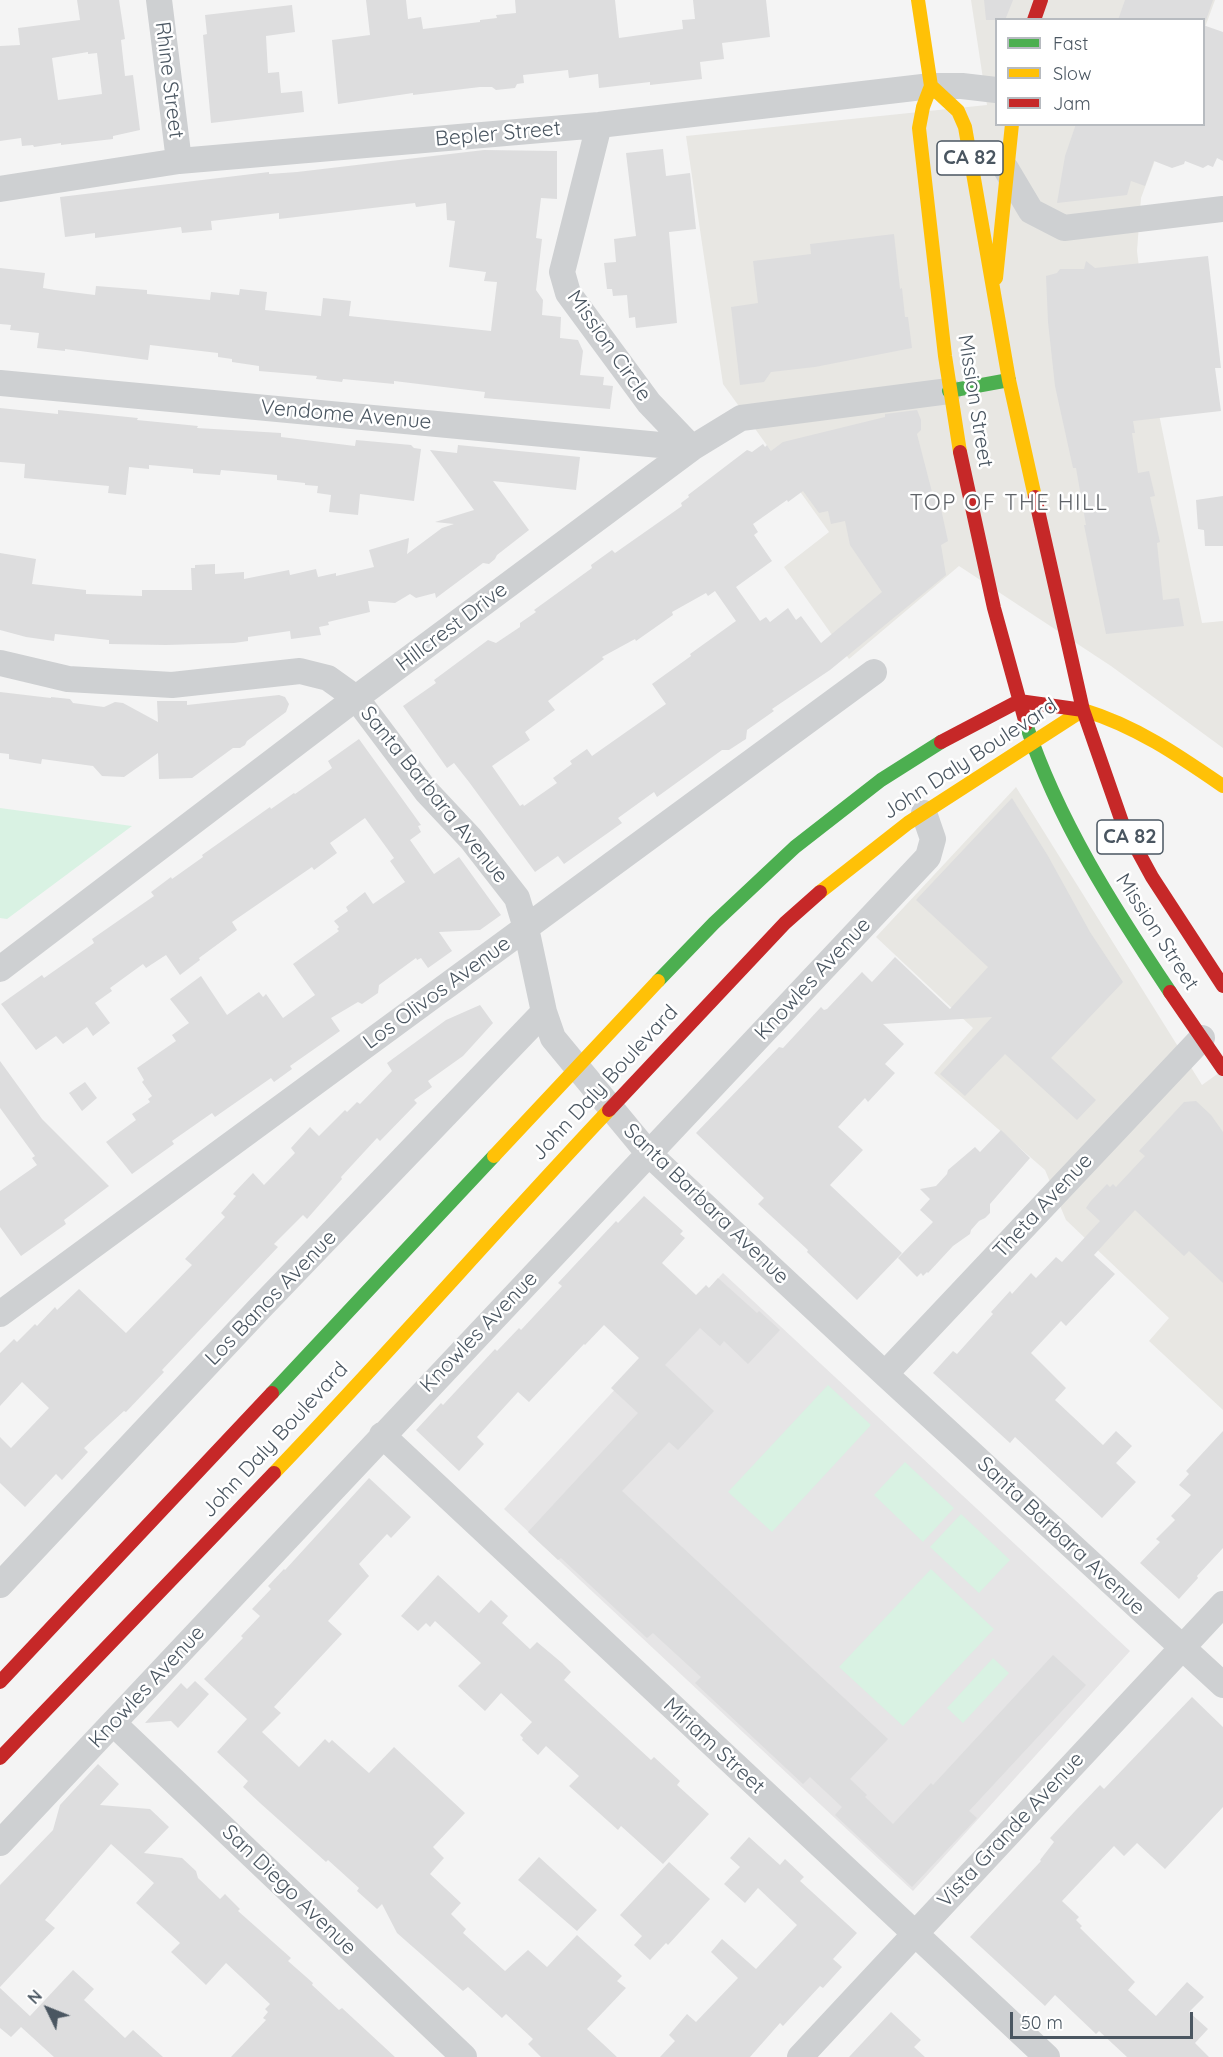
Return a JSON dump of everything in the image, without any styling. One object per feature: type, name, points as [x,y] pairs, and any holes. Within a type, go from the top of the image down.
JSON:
[{"type":"main road","name":"CA 82","points":[[918,0],[931,86]]},
{"type":"main road","points":[[1035,18],[1041,0]]},
{"type":"main road","name":"Mission Street","points":[[1223,986],[1152,878],[1122,822],[1083,710],[1009,380],[965,127],[958,111],[931,86],[923,107],[919,128],[949,391],[969,496],[1006,656],[1019,701],[1051,789],[1096,876],[1150,965],[1223,1069]]},
{"type":"main road","name":"Mission Street","points":[[994,293],[1012,126]]},
{"type":"main road","points":[[949,391],[1009,380]]},
{"type":"main road","name":"John Daly Boulevard","points":[[0,1682],[714,923],[795,847],[872,787],[928,749],[1019,701],[1083,710]]},
{"type":"main road","points":[[1083,710],[1109,716],[1157,739],[1223,786]]},
{"type":"main road","name":"John Daly Boulevard","points":[[0,1758],[328,1417],[527,1197],[785,923],[827,885],[924,813],[1083,710]]},
{"type":"street","name":"Rhine Street","points":[[159,0],[179,161]]},
{"type":"street","name":"Bepler Street","points":[[0,189],[179,161],[599,125],[931,86],[962,86],[995,90]]},
{"type":"street","name":"Mission Circle","points":[[599,125],[562,272],[568,293],[649,403],[693,448]]},
{"type":"street","points":[[1006,169],[1031,211],[1064,228],[1223,209]]},
{"type":"street","name":"Vendome Avenue","points":[[0,383],[693,448]]},
{"type":"street","name":"Hillcrest Drive","points":[[2,964],[693,448],[741,418],[949,391]]},
{"type":"street","name":"Santa Barbara Avenue","points":[[0,663],[68,679],[172,685],[300,670],[328,678],[356,698],[426,791],[471,839],[517,898],[526,928],[544,1012],[553,1038],[649,1154],[1223,1685]]},
{"type":"street","name":"Los Olivos Avenue","points":[[0,1314],[874,672]]},
{"type":"street","name":"Knowles Avenue","points":[[0,1843],[928,857],[933,839],[924,813]]},
{"type":"street","name":"Los Banos Avenue","points":[[0,1585],[544,1012]]},
{"type":"street","name":"Theta Avenue","points":[[885,1374],[1202,1038]]},
{"type":"street","name":"Miriam Street","points":[[382,1435],[1047,2057]]},
{"type":"street","name":"Vista Grande Avenue","points":[[800,2057],[1223,1604]]},
{"type":"street","name":"San Diego Avenue","points":[[113,1724],[464,2057]]},
{"type":"shaded area","points":[[971,0],[1215,0],[1205,27],[1205,18],[995,18],[995,126],[1168,126],[1141,198],[1137,251],[1154,390],[1202,623],[1223,621],[1223,748],[1111,666],[959,566],[849,659],[784,567],[829,532],[723,384],[686,136],[987,105]]},
{"type":"shaded area","points":[[1016,787],[1202,1085],[1223,1070],[1223,1410],[1149,1341],[1169,1318],[1066,1220],[1045,1170],[934,1073],[973,1028],[876,937]]},
{"type":"shaded area","points":[[723,1273],[1130,1651],[913,1891],[504,1509]]},
{"type":"green space","points":[[0,808],[132,826],[7,919],[0,918]]},
{"type":"green space","points":[[828,1385],[871,1425],[772,1532],[728,1492]]},
{"type":"green space","points":[[905,1462],[954,1508],[923,1542],[874,1495]]},
{"type":"green space","points":[[961,1514],[1010,1560],[979,1593],[930,1547]]},
{"type":"green space","points":[[931,1569],[994,1629],[903,1726],[839,1667]]},
{"type":"green space","points":[[993,1658],[1009,1673],[963,1723],[947,1708]]},
{"type":"building","points":[[77,0],[119,0],[125,39],[121,40],[125,76],[133,75],[140,130],[113,136],[113,139],[61,145],[61,143],[34,147],[33,145],[22,146],[21,138],[0,141],[0,46],[20,45],[18,28],[80,20]],"holes":[[[88,52],[88,54],[97,53],[102,94],[58,100],[52,58]]]},
{"type":"building","points":[[366,0],[406,0],[408,19],[421,17],[423,29],[480,22],[480,20],[497,18],[496,15],[516,13],[515,0],[615,0],[619,38],[683,29],[682,20],[695,19],[693,0],[766,0],[770,37],[722,43],[724,59],[700,62],[702,79],[599,88],[598,74],[569,78],[568,70],[523,75],[524,83],[517,84],[515,88],[496,90],[492,87],[480,87],[413,95],[413,93],[338,104],[332,40],[370,35]]},
{"type":"building","points":[[984,0],[1013,0],[1006,18],[986,20]]},
{"type":"building","points":[[1125,0],[1213,0],[1206,20],[1205,18],[1119,18]]},
{"type":"building","points":[[292,5],[295,32],[266,36],[268,73],[279,72],[281,93],[302,91],[304,112],[211,123],[203,35],[207,34],[205,15]]},
{"type":"building","points":[[1205,26],[1223,32],[1223,161],[1217,158],[1213,167],[1208,165],[1203,168],[1185,161],[1184,164],[1172,168],[1154,161],[1145,186],[1131,181],[1127,195],[1057,203],[1065,156],[1075,126],[1205,126]]},
{"type":"building","points":[[663,149],[666,176],[690,173],[696,229],[669,232],[677,323],[636,328],[635,317],[629,318],[627,295],[613,296],[612,289],[607,289],[604,263],[616,262],[614,239],[636,236],[626,153]]},
{"type":"building","points":[[484,150],[557,151],[557,199],[541,198],[536,238],[542,239],[536,290],[543,300],[542,315],[561,317],[560,338],[578,340],[583,351],[580,375],[604,377],[603,385],[613,386],[610,409],[484,398],[485,392],[394,381],[394,384],[316,379],[317,376],[259,371],[259,366],[232,362],[232,359],[218,357],[218,353],[150,345],[148,360],[65,349],[65,351],[37,348],[39,333],[10,330],[11,325],[0,324],[0,268],[45,273],[43,288],[55,290],[95,295],[96,286],[147,290],[147,294],[210,300],[211,292],[239,295],[240,289],[267,292],[265,310],[321,316],[323,298],[351,301],[349,316],[491,331],[497,282],[484,281],[486,272],[449,267],[455,221],[447,220],[446,203],[416,207],[415,203],[279,219],[279,213],[211,221],[212,230],[182,233],[181,227],[95,238],[95,233],[65,237],[60,197],[269,172],[269,174],[297,172]]},
{"type":"building","points":[[894,234],[900,289],[902,288],[905,317],[908,317],[912,348],[815,367],[771,372],[764,382],[740,385],[731,307],[758,303],[753,261],[811,254],[810,244]]},
{"type":"building","points":[[1208,256],[1221,368],[1215,368],[1221,411],[1133,421],[1135,433],[1132,433],[1138,473],[1149,471],[1155,496],[1150,497],[1160,542],[1157,543],[1163,600],[1179,598],[1184,626],[1106,634],[1084,525],[1086,525],[1076,468],[1073,468],[1055,386],[1046,276],[1057,273],[1060,269],[1084,269],[1086,261],[1095,268]]},
{"type":"building","points":[[0,408],[58,414],[58,410],[138,418],[137,420],[198,426],[197,428],[281,433],[281,437],[355,446],[356,440],[411,445],[421,449],[414,501],[360,494],[358,515],[329,512],[331,495],[317,493],[318,486],[277,480],[277,475],[221,470],[220,475],[193,473],[193,469],[149,465],[149,469],[129,467],[126,495],[108,493],[109,486],[24,478],[25,464],[0,462]]},
{"type":"building","points":[[917,410],[921,420],[921,430],[917,434],[932,492],[935,491],[940,504],[948,541],[941,545],[946,575],[830,670],[772,709],[774,711],[747,730],[746,739],[729,750],[722,750],[657,797],[654,792],[618,818],[622,823],[564,864],[558,856],[535,872],[454,763],[447,768],[403,706],[436,683],[434,680],[488,640],[496,643],[520,627],[520,623],[536,612],[534,610],[592,568],[591,565],[612,550],[615,553],[682,506],[681,503],[689,497],[688,495],[747,450],[752,452],[763,444],[765,447],[767,445],[771,451],[783,442],[885,417],[885,414]],"holes":[[[803,491],[819,513],[828,511],[831,524],[845,521],[850,545],[882,592],[821,643],[801,616],[796,620],[788,608],[770,622],[766,617],[760,621],[736,587],[772,561],[754,535],[758,532],[753,524]],[[715,591],[736,621],[652,684],[666,704],[592,756],[587,749],[570,761],[572,764],[553,778],[557,783],[524,806],[523,804],[520,806],[492,766],[530,740],[525,732],[555,710],[548,701],[604,659],[602,657],[635,639],[636,641],[673,615],[672,612],[706,593],[708,596]]]},
{"type":"building","points":[[458,445],[580,457],[576,490],[493,481],[529,530],[489,564],[483,563],[436,598],[435,593],[416,598],[410,594],[395,603],[368,601],[370,612],[328,622],[329,625],[319,627],[321,635],[291,639],[290,631],[248,637],[248,641],[234,643],[109,644],[109,640],[55,634],[54,641],[0,630],[0,553],[36,559],[32,584],[86,590],[86,594],[142,596],[142,590],[192,590],[191,568],[195,568],[195,565],[215,564],[215,574],[244,572],[244,579],[289,570],[290,575],[316,569],[318,577],[336,573],[336,576],[374,567],[369,550],[409,538],[407,554],[442,528],[454,524],[435,522],[474,510],[430,450],[457,453]]},
{"type":"building","points":[[1223,496],[1223,546],[1205,546],[1204,530],[1198,529],[1196,500]]},
{"type":"building","points":[[0,692],[70,699],[73,703],[104,707],[115,702],[123,703],[158,722],[157,701],[187,701],[187,705],[279,695],[285,697],[289,704],[286,712],[247,741],[245,745],[233,748],[192,778],[159,779],[158,753],[124,777],[102,776],[93,766],[42,759],[41,764],[9,759],[9,754],[0,753]]},
{"type":"building","points":[[359,739],[421,825],[418,826],[421,832],[410,840],[434,874],[459,857],[501,915],[480,930],[439,932],[452,951],[428,968],[421,958],[417,960],[416,958],[379,985],[378,993],[362,1004],[358,1002],[331,1018],[340,1031],[290,1066],[292,1069],[274,1082],[271,1078],[215,1117],[212,1113],[172,1141],[174,1144],[132,1174],[106,1142],[136,1120],[132,1114],[150,1102],[148,1099],[152,1096],[142,1082],[144,1080],[137,1068],[176,1041],[172,1035],[189,1023],[170,999],[201,976],[227,1015],[259,992],[263,997],[266,994],[283,1018],[315,995],[293,964],[339,931],[334,921],[348,911],[346,907],[365,892],[373,904],[405,882],[390,861],[394,858],[365,818],[330,843],[337,853],[314,870],[312,867],[232,922],[237,930],[180,975],[166,955],[146,968],[143,964],[110,988],[112,991],[95,1003],[110,1023],[93,1036],[87,1027],[63,1044],[56,1036],[36,1050],[1,1004],[42,975],[44,978],[94,943],[92,939],[154,896],[151,892],[171,877],[172,879],[270,807],[271,809],[295,794],[332,768],[328,761]]},
{"type":"building","points":[[1012,798],[1048,856],[1090,932],[1123,982],[1051,1058],[1096,1100],[1077,1120],[1005,1054],[965,1096],[940,1074],[992,1017],[883,1024],[904,1044],[885,1064],[895,1073],[868,1102],[865,1098],[838,1127],[863,1150],[830,1185],[902,1253],[857,1300],[758,1204],[764,1198],[696,1133],[779,1047],[783,1048],[821,1007],[824,1010],[827,1009],[862,972],[872,982],[895,957],[950,1009],[988,967],[916,900]]},
{"type":"building","points":[[480,1005],[493,1023],[463,1056],[428,1081],[432,1087],[414,1100],[417,1103],[380,1141],[377,1138],[307,1219],[303,1215],[274,1244],[278,1247],[162,1370],[164,1372],[126,1412],[124,1411],[84,1448],[88,1452],[62,1480],[56,1474],[25,1507],[0,1483],[0,1437],[11,1448],[49,1408],[22,1382],[0,1406],[0,1353],[14,1339],[17,1342],[35,1324],[37,1326],[55,1307],[57,1310],[79,1289],[126,1333],[192,1265],[185,1259],[225,1217],[221,1213],[236,1196],[233,1194],[253,1173],[264,1185],[295,1153],[291,1148],[310,1127],[319,1136],[345,1110],[347,1112],[357,1102],[360,1104],[392,1071],[387,1063],[446,1020]]},
{"type":"building","points":[[0,1061],[42,1119],[109,1186],[64,1220],[66,1224],[21,1256],[0,1227],[0,1191],[37,1165],[32,1158],[35,1156],[0,1108]]},
{"type":"building","points":[[85,1082],[97,1098],[82,1111],[69,1093]]},
{"type":"building","points":[[1196,1101],[1211,1115],[1223,1132],[1223,1283],[1189,1251],[1184,1256],[1135,1210],[1094,1255],[1115,1274],[1066,1326],[1061,1321],[1031,1353],[1066,1388],[1055,1400],[1103,1445],[1116,1431],[1132,1446],[1116,1463],[1136,1482],[1102,1518],[1015,1437],[1010,1443],[933,1373],[953,1351],[957,1354],[1010,1291],[1012,1294],[1031,1273],[1036,1278],[1056,1257],[1062,1262],[1100,1221],[1086,1208],[1090,1202],[1107,1184],[1110,1187],[1113,1184],[1116,1187],[1145,1156],[1139,1151],[1184,1102]]},
{"type":"building","points":[[1001,1130],[1030,1158],[990,1204],[990,1213],[979,1221],[970,1234],[953,1246],[928,1273],[923,1276],[921,1273],[917,1277],[898,1258],[933,1222],[920,1210],[930,1199],[920,1189],[936,1186],[948,1170],[975,1147],[980,1152]]},
{"type":"building","points":[[644,1196],[683,1231],[680,1234],[685,1238],[662,1263],[696,1295],[706,1285],[709,1288],[718,1278],[780,1330],[748,1364],[724,1341],[720,1346],[700,1328],[665,1365],[714,1411],[678,1450],[669,1442],[622,1491],[888,1739],[850,1779],[867,1795],[865,1797],[893,1824],[931,1783],[933,1785],[1053,1655],[1086,1685],[969,1811],[977,1818],[912,1887],[835,1815],[842,1807],[810,1777],[803,1784],[695,1683],[701,1677],[653,1633],[647,1638],[561,1558],[558,1560],[528,1532],[638,1413],[611,1388],[639,1358],[604,1325],[529,1402],[518,1392],[477,1437],[484,1444],[459,1471],[416,1430],[441,1403],[443,1405],[495,1349],[497,1351],[519,1328],[521,1330],[562,1286],[558,1283],[616,1221],[618,1223]]},
{"type":"building","points":[[1223,1431],[1223,1548],[1179,1599],[1140,1563],[1160,1542],[1156,1539],[1175,1520],[1171,1516],[1191,1495],[1179,1485],[1189,1474],[1186,1471]]},
{"type":"building","points":[[369,1478],[411,1517],[391,1538],[387,1534],[359,1564],[369,1576],[328,1621],[342,1634],[274,1707],[281,1713],[262,1732],[299,1767],[325,1739],[329,1743],[332,1740],[369,1773],[394,1747],[465,1813],[433,1847],[444,1858],[430,1874],[461,1903],[451,1914],[466,1929],[463,1933],[505,1971],[528,1950],[547,1967],[577,1935],[622,1976],[617,1981],[626,1988],[587,2029],[617,2057],[541,2057],[528,2044],[533,2039],[506,2014],[502,2018],[468,1987],[463,1991],[397,1933],[382,1904],[377,1909],[357,1891],[359,1888],[260,1803],[243,1787],[248,1781],[217,1752],[247,1719],[204,1679],[243,1638],[241,1636],[260,1616],[252,1609],[271,1589],[268,1586]]},
{"type":"building","points":[[438,1575],[479,1613],[491,1600],[508,1616],[502,1623],[530,1649],[537,1642],[562,1663],[571,1672],[564,1680],[651,1760],[654,1757],[680,1781],[677,1785],[709,1814],[663,1864],[621,1826],[618,1830],[569,1786],[579,1776],[546,1746],[538,1755],[522,1740],[520,1735],[532,1722],[501,1693],[485,1711],[458,1686],[481,1663],[435,1621],[430,1627],[426,1623],[418,1631],[401,1616]]},
{"type":"building","points":[[195,1681],[209,1694],[178,1728],[171,1721],[145,1723],[181,1683],[187,1689]]},
{"type":"building","points":[[1192,1697],[1223,1727],[1223,1807],[1165,1869],[1137,1843],[1124,1856],[1114,1846],[1062,1901],[1079,1917],[1076,1920],[1082,1926],[1080,1928],[1135,1982],[1128,1990],[1156,2016],[1187,1982],[1204,1997],[1189,2012],[1208,2029],[1195,2043],[1209,2057],[1127,2057],[1099,2031],[1096,2034],[1055,1995],[1045,2006],[970,1937],[1041,1861],[1054,1842],[1050,1838],[1100,1785],[1104,1789]]},
{"type":"building","points":[[98,1764],[119,1784],[100,1805],[150,1809],[169,1827],[144,1853],[182,1858],[196,1871],[198,1878],[220,1899],[225,1894],[240,1909],[238,1911],[291,1958],[288,1961],[313,1983],[312,1985],[339,2010],[342,2008],[395,2057],[231,2057],[266,2020],[263,2018],[268,2012],[265,2009],[270,2004],[226,1963],[206,1985],[171,1952],[180,1943],[136,1903],[154,1883],[111,1844],[45,1920],[55,1928],[0,1987],[0,1885],[53,1830],[60,1805]]},
{"type":"building","points":[[749,1837],[780,1865],[785,1859],[804,1877],[800,1881],[857,1933],[833,1959],[842,1967],[823,1988],[820,1986],[783,2026],[780,2023],[750,2057],[660,2057],[675,2041],[669,2035],[687,2014],[696,2022],[738,1978],[711,1952],[722,1939],[756,1969],[797,1925],[758,1888],[745,1903],[724,1884],[740,1867],[730,1858]]},
{"type":"building","points":[[539,1857],[597,1910],[577,1931],[518,1880]]},
{"type":"building","points":[[669,1862],[710,1899],[668,1945],[666,1943],[650,1960],[634,1945],[642,1936],[620,1915]]},
{"type":"building","points":[[73,1970],[94,1989],[84,2000],[125,2038],[133,2030],[163,2057],[54,2057],[21,2027],[11,2037],[0,2028],[0,1988],[30,2016]]},
{"type":"building","points":[[891,2012],[921,2040],[914,2047],[925,2057],[849,2057]]},
{"type":"traffic: fast","points":[[949,391],[1009,380]]},
{"type":"traffic: fast","points":[[1026,724],[1054,795],[1089,863],[1170,992]]},
{"type":"traffic: fast","points":[[658,981],[714,923],[795,847],[881,780],[941,742]]},
{"type":"traffic: fast","points":[[272,1393],[494,1156]]},
{"type":"traffic: slow","points":[[918,0],[931,86],[923,107],[919,128],[945,356],[960,452]]},
{"type":"traffic: slow","points":[[931,86],[958,111],[965,127],[1009,380],[1035,497]]},
{"type":"traffic: slow","points":[[996,278],[1012,126]]},
{"type":"traffic: slow","points":[[1083,710],[1139,733],[1223,786]]},
{"type":"traffic: slow","points":[[820,892],[908,823],[1083,710]]},
{"type":"traffic: slow","points":[[494,1156],[658,981]]},
{"type":"traffic: slow","points":[[274,1473],[609,1110]]},
{"type":"traffic: jam","points":[[1035,18],[1041,0]]},
{"type":"traffic: jam","points":[[960,452],[994,608],[1026,724]]},
{"type":"traffic: jam","points":[[1035,497],[1083,710],[1122,822],[1152,877],[1223,986]]},
{"type":"traffic: jam","points":[[941,742],[1019,701],[1083,710]]},
{"type":"traffic: jam","points":[[609,1110],[785,923],[820,892]]},
{"type":"traffic: jam","points":[[1170,992],[1223,1069]]},
{"type":"traffic: jam","points":[[0,1682],[272,1393]]},
{"type":"traffic: jam","points":[[0,1758],[274,1473]]},
{"type":"district","name":"TOP OF THE HILL","points":[[1009,503]]}]
